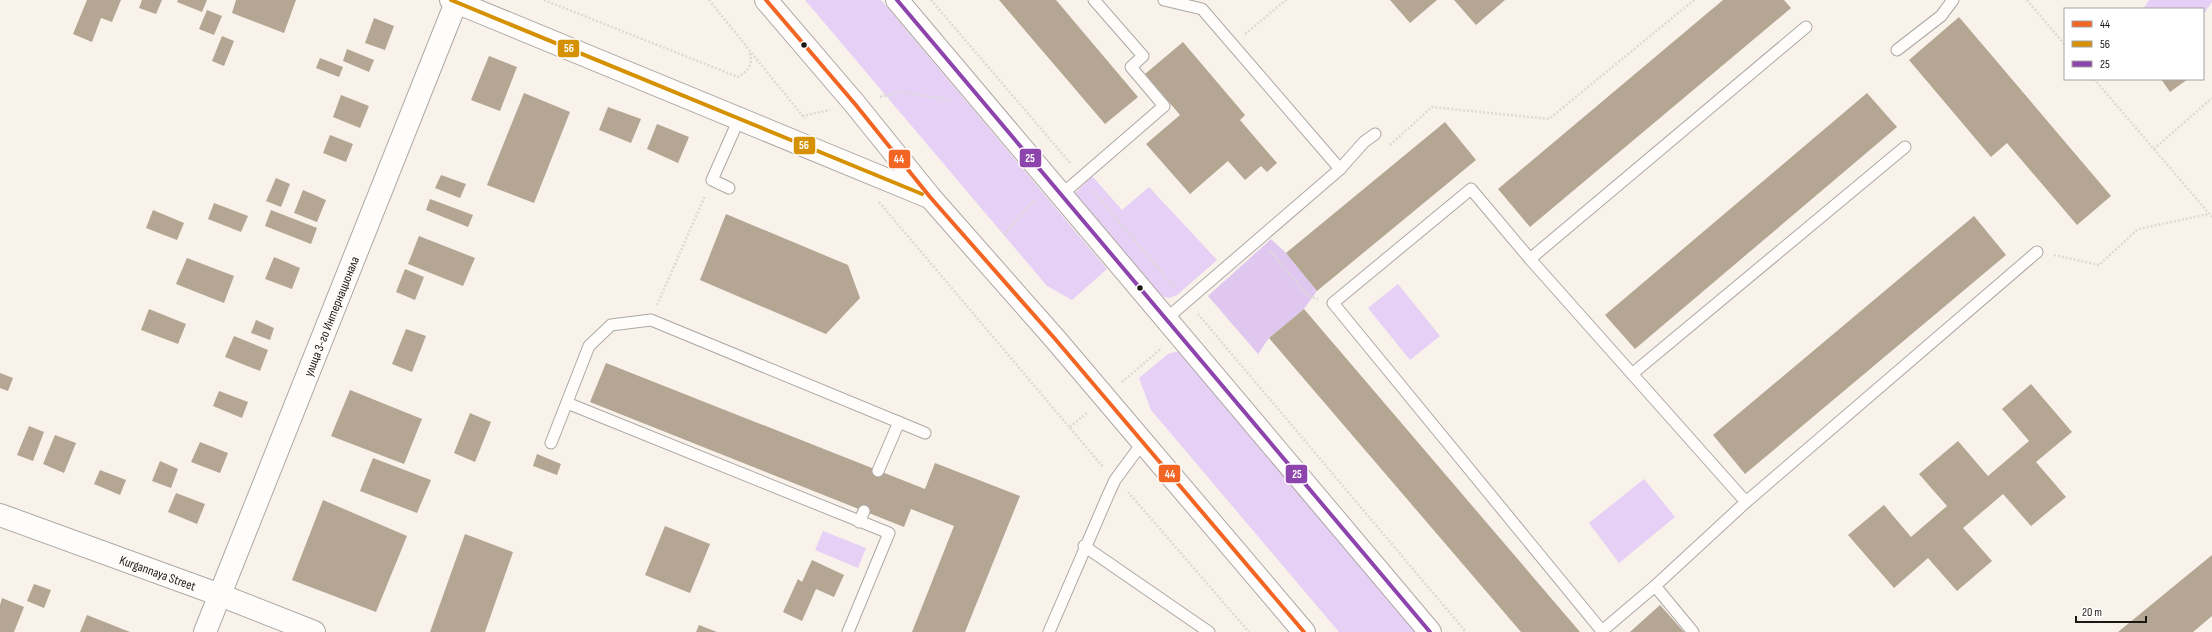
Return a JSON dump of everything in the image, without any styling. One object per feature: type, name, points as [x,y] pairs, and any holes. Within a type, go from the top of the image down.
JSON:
[{"type":"street","points":[[766,0],[855,104],[930,197],[1143,442],[1304,632]]},
{"type":"street","points":[[896,0],[1430,632]]},
{"type":"street","points":[[455,1],[930,197]]},
{"type":"street","name":"улица 3-го Интернационала","points":[[205,632],[455,1]]},
{"type":"street","name":"Kurgannaya Street","points":[[0,515],[220,595],[314,632]]},
{"type":"lane","points":[[1061,195],[1164,106],[1131,67],[1143,56],[1094,0]]},
{"type":"lane","points":[[1164,0],[1202,9],[1340,169]]},
{"type":"lane","points":[[1897,50],[1941,16],[1953,0]]},
{"type":"lane","points":[[1530,259],[1806,27]]},
{"type":"lane","points":[[729,188],[712,180],[739,119]]},
{"type":"lane","points":[[1172,326],[1259,239],[1340,169],[1364,142],[1374,134]]},
{"type":"lane","points":[[1632,374],[1906,147]]},
{"type":"lane","points":[[1746,502],[1530,259],[1471,189],[1333,303],[1602,632],[1655,586],[1746,502],[2037,252]]},
{"type":"lane","points":[[551,443],[589,346],[611,326],[651,320],[925,433]]},
{"type":"lane","points":[[567,403],[889,533],[848,632]]},
{"type":"lane","points":[[878,471],[898,422]]},
{"type":"lane","points":[[1049,632],[1084,546],[1115,480],[1143,442]]},
{"type":"lane","points":[[859,522],[864,510]]},
{"type":"lane","points":[[1084,546],[1208,632]]},
{"type":"lane","points":[[1655,586],[1693,632]]},
{"type":"path","points":[[544,0],[738,77],[747,71],[752,60],[750,50],[709,0]]},
{"type":"path","points":[[1233,45],[1286,0]]},
{"type":"path","points":[[1364,142],[1388,146],[1432,107],[1549,119],[1694,0]]},
{"type":"path","points":[[2027,0],[2064,44]]},
{"type":"path","points":[[2095,80],[2212,217]]},
{"type":"path","points":[[801,116],[900,92],[986,106]]},
{"type":"path","points":[[2154,149],[2212,98]]},
{"type":"path","points":[[1021,113],[1028,115]]},
{"type":"path","points":[[651,320],[712,180]]},
{"type":"path","points":[[1004,235],[1038,197]]},
{"type":"path","points":[[876,198],[1115,480],[1136,498],[1249,632]]},
{"type":"path","points":[[2037,252],[2099,264],[2138,230],[2209,214]]},
{"type":"path","points":[[1259,239],[1308,296],[1333,303]]},
{"type":"path","points":[[1070,427],[1104,397],[1172,326],[1199,316]]},
{"type":"shaded area","points":[[805,0],[881,0],[1107,269],[1072,300],[1047,286]]},
{"type":"shaded area","points":[[2149,0],[2212,0],[2204,14],[2204,8],[2144,8]]},
{"type":"shaded area","points":[[1092,176],[1122,210],[1149,187],[1217,260],[1177,295],[1169,298],[1160,296],[1074,194]]},
{"type":"shaded area","points":[[1271,239],[1286,253],[1317,291],[1304,309],[1269,338],[1258,354],[1208,296]]},
{"type":"shaded area","points":[[1398,284],[1440,336],[1410,360],[1368,308]]},
{"type":"shaded area","points":[[1179,351],[1417,632],[1339,632],[1151,410],[1139,378],[1168,354]]},
{"type":"shaded area","points":[[1644,479],[1675,517],[1619,563],[1589,523]]},
{"type":"shaded area","points":[[823,531],[866,548],[858,568],[815,550]]},
{"type":"building","points":[[87,0],[121,0],[112,22],[101,18],[92,42],[73,34]]},
{"type":"building","points":[[142,0],[162,0],[156,14],[139,8]]},
{"type":"building","points":[[178,0],[207,0],[202,12],[177,2]]},
{"type":"building","points":[[236,0],[296,0],[284,33],[232,13]]},
{"type":"building","points":[[999,0],[1056,0],[1138,97],[1105,124]]},
{"type":"building","points":[[1390,0],[1437,0],[1410,23]]},
{"type":"building","points":[[1454,0],[1505,0],[1476,25]]},
{"type":"building","points":[[1723,0],[1784,0],[1791,8],[1530,227],[1498,189]]},
{"type":"building","points":[[207,10],[222,16],[214,35],[199,29]]},
{"type":"building","points":[[1959,17],[2111,196],[2077,225],[2007,143],[1991,157],[1909,60]]},
{"type":"building","points":[[374,18],[394,26],[385,50],[365,43]]},
{"type":"building","points":[[222,36],[234,41],[224,66],[212,61]]},
{"type":"building","points":[[1183,42],[1245,115],[1240,120],[1277,163],[1267,172],[1261,166],[1245,180],[1228,161],[1190,194],[1146,144],[1180,115],[1145,74]]},
{"type":"building","points":[[347,49],[374,60],[369,72],[343,61]]},
{"type":"building","points":[[489,56],[517,67],[500,111],[471,100]]},
{"type":"building","points":[[320,58],[343,67],[339,77],[316,68]]},
{"type":"building","points":[[2162,80],[2187,80],[2170,92]]},
{"type":"building","points":[[524,93],[570,112],[534,203],[487,185]]},
{"type":"building","points":[[1867,93],[1897,127],[1635,349],[1605,315]]},
{"type":"building","points":[[341,95],[369,106],[360,128],[333,117]]},
{"type":"building","points":[[608,107],[641,119],[631,143],[599,130]]},
{"type":"building","points":[[1445,122],[1476,160],[1317,291],[1286,253]]},
{"type":"building","points":[[657,124],[689,137],[678,163],[647,149]]},
{"type":"building","points":[[330,135],[353,144],[346,162],[323,153]]},
{"type":"building","points":[[441,175],[466,184],[460,198],[435,188]]},
{"type":"building","points":[[276,178],[290,184],[281,207],[266,201]]},
{"type":"building","points":[[303,190],[326,200],[317,222],[294,213]]},
{"type":"building","points":[[430,199],[473,215],[468,227],[426,210]]},
{"type":"building","points":[[214,203],[248,216],[241,232],[208,219]]},
{"type":"building","points":[[153,210],[184,223],[177,240],[146,228]]},
{"type":"building","points":[[271,210],[317,228],[311,244],[265,226]]},
{"type":"building","points":[[726,214],[848,265],[860,298],[826,334],[700,280]]},
{"type":"building","points":[[1974,216],[2006,255],[1745,474],[1713,435]]},
{"type":"building","points":[[419,236],[475,258],[463,286],[408,264]]},
{"type":"building","points":[[274,257],[300,268],[292,289],[265,279]]},
{"type":"building","points":[[187,258],[234,276],[224,303],[176,284]]},
{"type":"building","points":[[405,269],[424,277],[415,300],[396,292]]},
{"type":"building","points":[[149,309],[186,324],[178,344],[141,330]]},
{"type":"building","points":[[1304,309],[1580,632],[1521,632],[1269,338]]},
{"type":"building","points":[[256,320],[274,328],[270,340],[251,333]]},
{"type":"building","points":[[406,329],[426,336],[412,372],[392,364]]},
{"type":"building","points":[[234,336],[268,350],[260,371],[225,357]]},
{"type":"building","points":[[606,363],[925,489],[935,463],[1020,496],[965,632],[912,632],[954,526],[911,509],[904,527],[590,402]]},
{"type":"building","points":[[0,373],[13,378],[8,391],[0,388]]},
{"type":"building","points":[[2031,384],[2072,432],[2036,462],[2066,497],[2031,526],[2003,494],[1963,528],[1992,561],[1957,591],[1928,558],[1894,588],[1848,535],[1884,505],[1911,537],[1947,506],[1919,474],[1958,441],[1988,476],[2029,441],[2002,409]]},
{"type":"building","points":[[350,390],[422,419],[404,464],[331,436]]},
{"type":"building","points":[[219,391],[248,402],[242,418],[213,406]]},
{"type":"building","points":[[470,413],[491,422],[475,462],[454,453]]},
{"type":"building","points":[[29,426],[44,432],[33,461],[17,455]]},
{"type":"building","points":[[55,435],[76,443],[64,473],[43,464]]},
{"type":"building","points":[[200,442],[228,453],[220,473],[191,462]]},
{"type":"building","points":[[537,454],[561,464],[557,475],[533,466]]},
{"type":"building","points":[[373,458],[431,480],[417,513],[360,491]]},
{"type":"building","points":[[160,461],[178,469],[171,488],[152,481]]},
{"type":"building","points":[[100,470],[126,480],[120,495],[94,484]]},
{"type":"building","points":[[176,493],[205,504],[197,524],[168,512]]},
{"type":"building","points":[[323,500],[407,536],[376,612],[292,580]]},
{"type":"building","points":[[665,526],[710,544],[690,593],[645,575]]},
{"type":"building","points":[[465,534],[513,552],[485,632],[430,632]]},
{"type":"building","points":[[2212,555],[2212,616],[2193,632],[2118,632]]},
{"type":"building","points":[[812,560],[844,575],[834,597],[816,589],[802,621],[783,612],[798,579],[802,582]]},
{"type":"building","points":[[34,584],[51,590],[44,608],[27,601]]},
{"type":"building","points":[[2,598],[24,607],[14,632],[0,632],[0,605]]},
{"type":"building","points":[[1660,605],[1684,632],[1630,632]]},
{"type":"building","points":[[87,615],[130,632],[80,632]]},
{"type":"building","points":[[699,625],[717,632],[696,632]]},
{"type":"transit line","name":"56","points":[[451,0],[922,194]]},
{"type":"transit line","name":"44","points":[[766,0],[855,104],[930,197],[1056,340],[1304,632]]},
{"type":"transit line","name":"25","points":[[897,0],[1430,632]]}]
